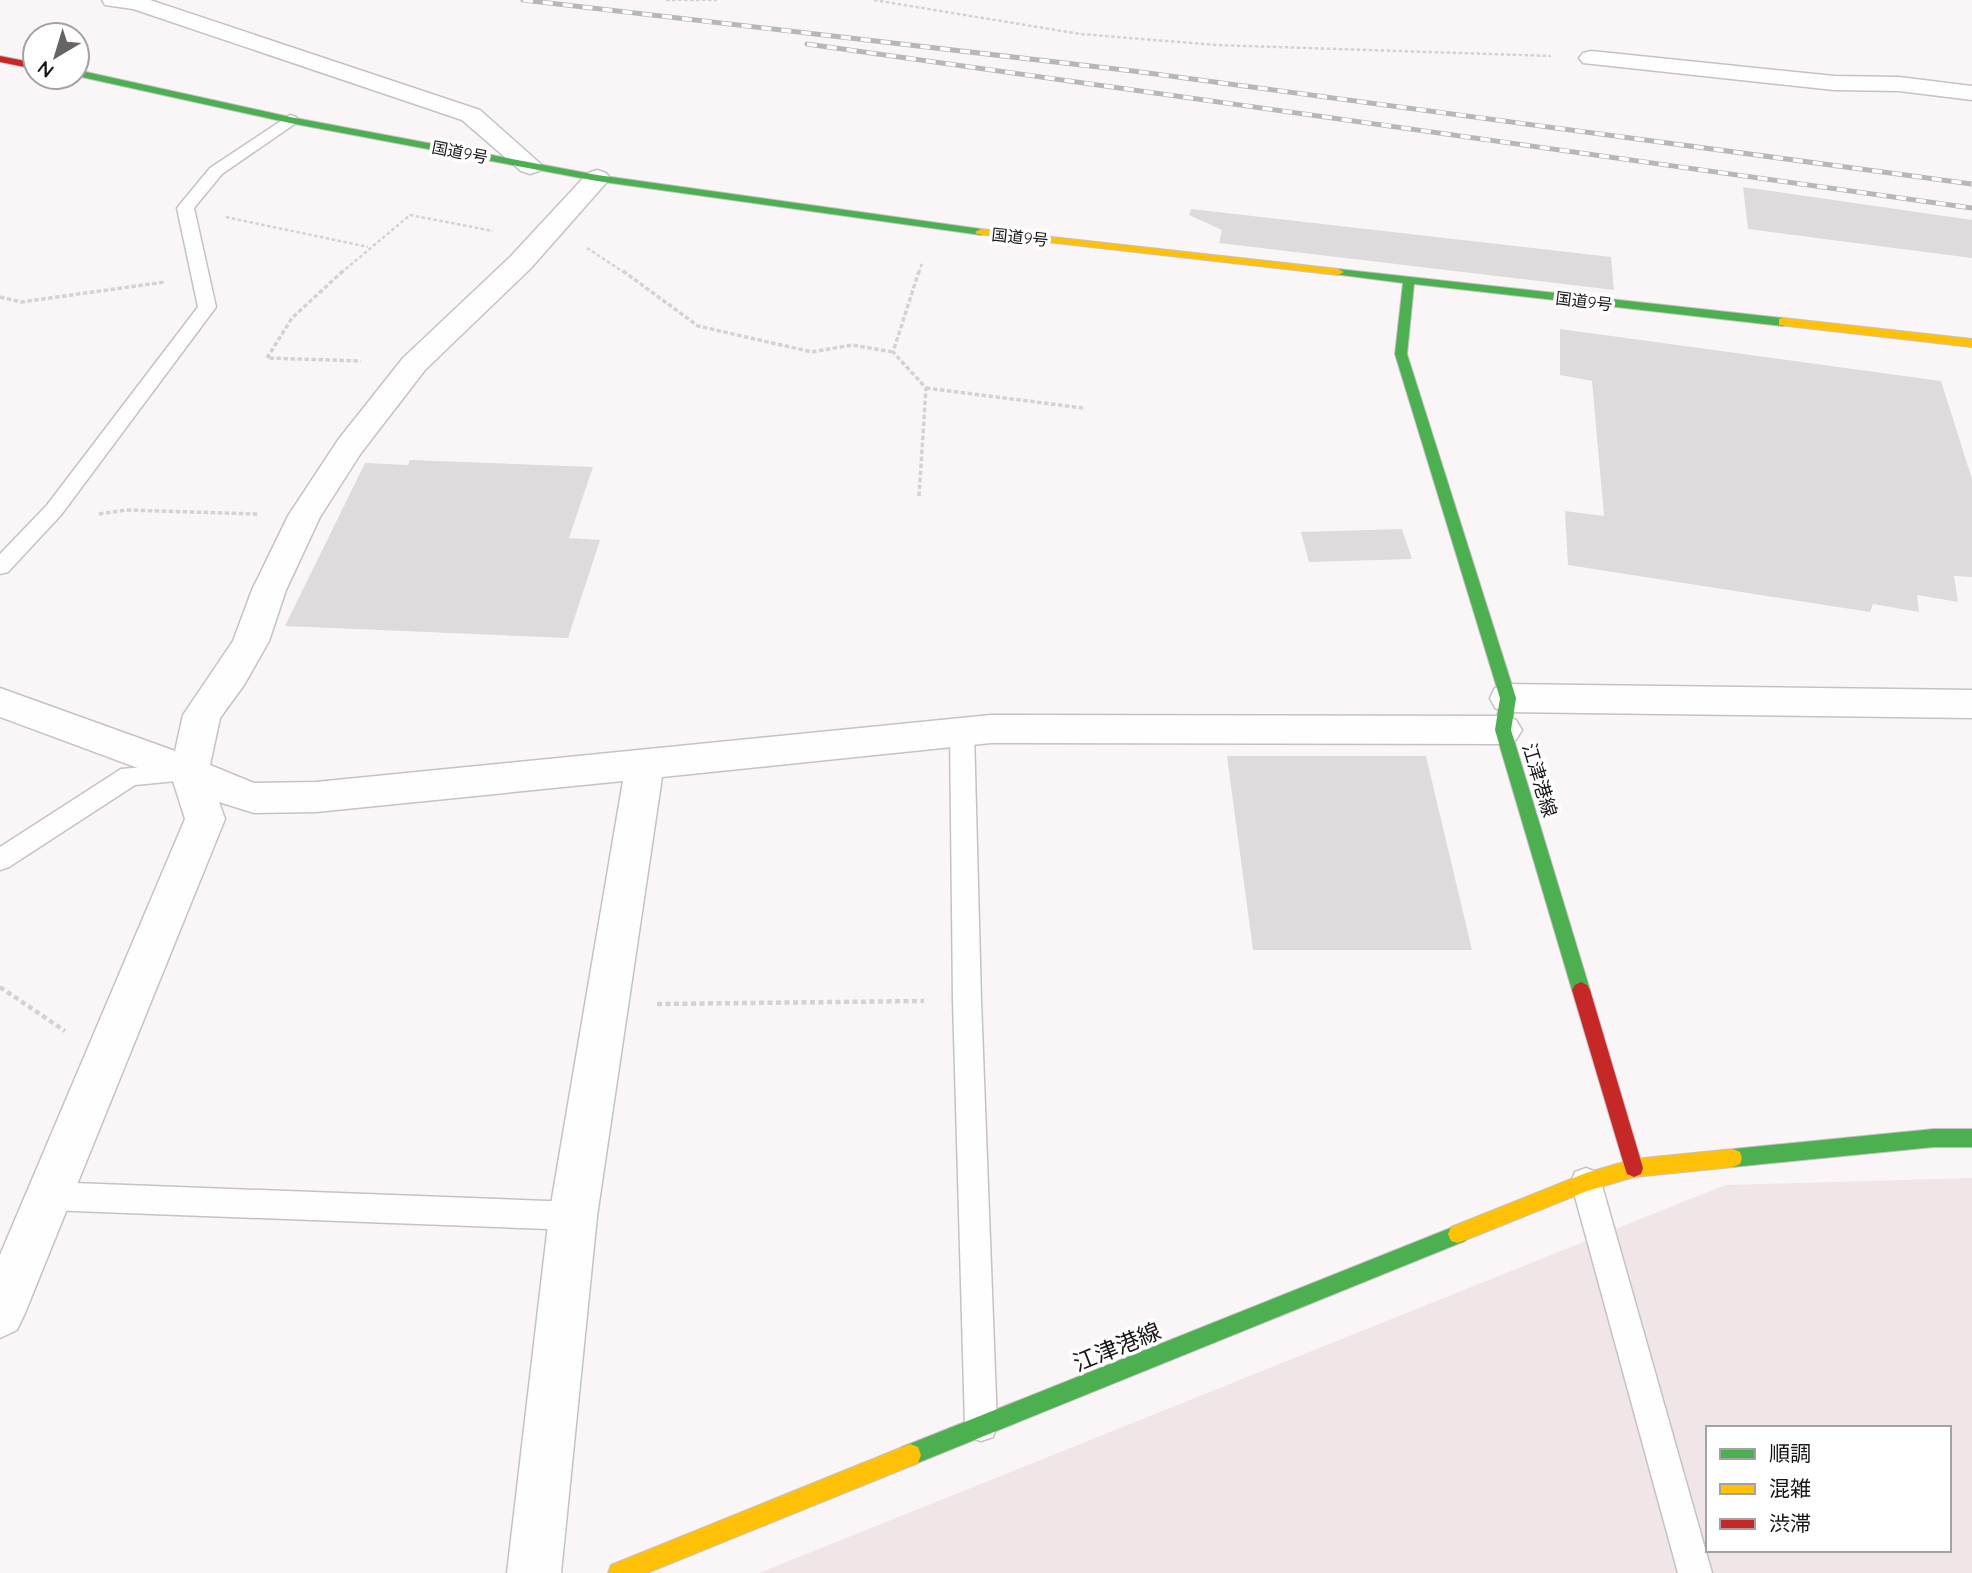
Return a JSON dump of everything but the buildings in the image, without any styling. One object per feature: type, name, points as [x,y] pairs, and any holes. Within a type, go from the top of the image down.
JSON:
[{"type":"main road","points":[[0,59],[21,63]]},
{"type":"main road","name":"国道9号","points":[[91,76],[290,120],[530,166],[934,227],[1972,343]]},
{"type":"main road","name":"江津港線","points":[[1409,280],[1401,354],[1634,1168]]},
{"type":"main road","name":"江津港線","points":[[619,1573],[1586,1182],[1634,1168],[1934,1138],[1972,1138]]},
{"type":"street","points":[[113,0],[136,3],[471,114],[530,166]]},
{"type":"street","points":[[1591,58],[1834,83],[1899,84],[1972,93]]},
{"type":"street","points":[[0,1313],[205,819],[189,772],[202,715],[231,676],[251,641],[269,590],[304,516],[380,404],[414,364],[521,262],[597,178]]},
{"type":"street","points":[[0,702],[189,772],[229,791],[254,798],[316,797],[962,731],[1506,714],[1972,704]]},
{"type":"street","points":[[534,1573],[573,1216],[645,764]]},
{"type":"lane","points":[[0,568],[54,510],[207,307],[185,208],[216,171],[290,120]]},
{"type":"lane","points":[[962,731],[967,1000],[981,1425]]},
{"type":"lane","points":[[0,859],[130,776],[189,772]]},
{"type":"lane","points":[[1586,1182],[1695,1573]]},
{"type":"lane","points":[[48,1196],[573,1216]]},
{"type":"path","points":[[666,0],[717,0]]},
{"type":"path","points":[[873,0],[1080,34],[1189,43],[1591,58]]},
{"type":"path","points":[[185,208],[369,247]]},
{"type":"path","points":[[414,364],[267,358],[292,318],[369,247],[410,215],[546,234],[613,264],[698,326],[813,352],[852,345],[893,352],[926,388],[1083,408]]},
{"type":"path","points":[[893,352],[934,227]]},
{"type":"path","points":[[0,297],[21,302],[200,277]]},
{"type":"path","points":[[919,496],[926,388]]},
{"type":"path","points":[[54,510],[99,514],[126,510],[304,516]]},
{"type":"path","points":[[0,987],[106,1060]]},
{"type":"path","points":[[607,1004],[967,1000]]},
{"type":"shaded area","points":[[1972,1178],[1972,1573],[759,1573],[1725,1185]]},
{"type":"railway","points":[[523,0],[1133,71],[1972,184]]},
{"type":"railway","points":[[807,44],[1972,208]]},
{"type":"traffic: fast","points":[[91,76],[290,120],[597,178],[981,232]]},
{"type":"traffic: fast","points":[[1338,272],[1783,322]]},
{"type":"traffic: fast","points":[[1409,280],[1401,354],[1508,698],[1503,730],[1581,990]]},
{"type":"traffic: fast","points":[[1733,1158],[1934,1138],[1972,1138]]},
{"type":"traffic: fast","points":[[910,1455],[1458,1234]]},
{"type":"traffic: slow","points":[[981,232],[1338,272]]},
{"type":"traffic: slow","points":[[1783,322],[1972,343]]},
{"type":"traffic: slow","points":[[1458,1234],[1586,1182],[1634,1168],[1733,1158]]},
{"type":"traffic: slow","points":[[619,1573],[910,1455]]},
{"type":"traffic: jam","points":[[0,59],[21,63]]},
{"type":"traffic: jam","points":[[1581,990],[1634,1168]]}]
